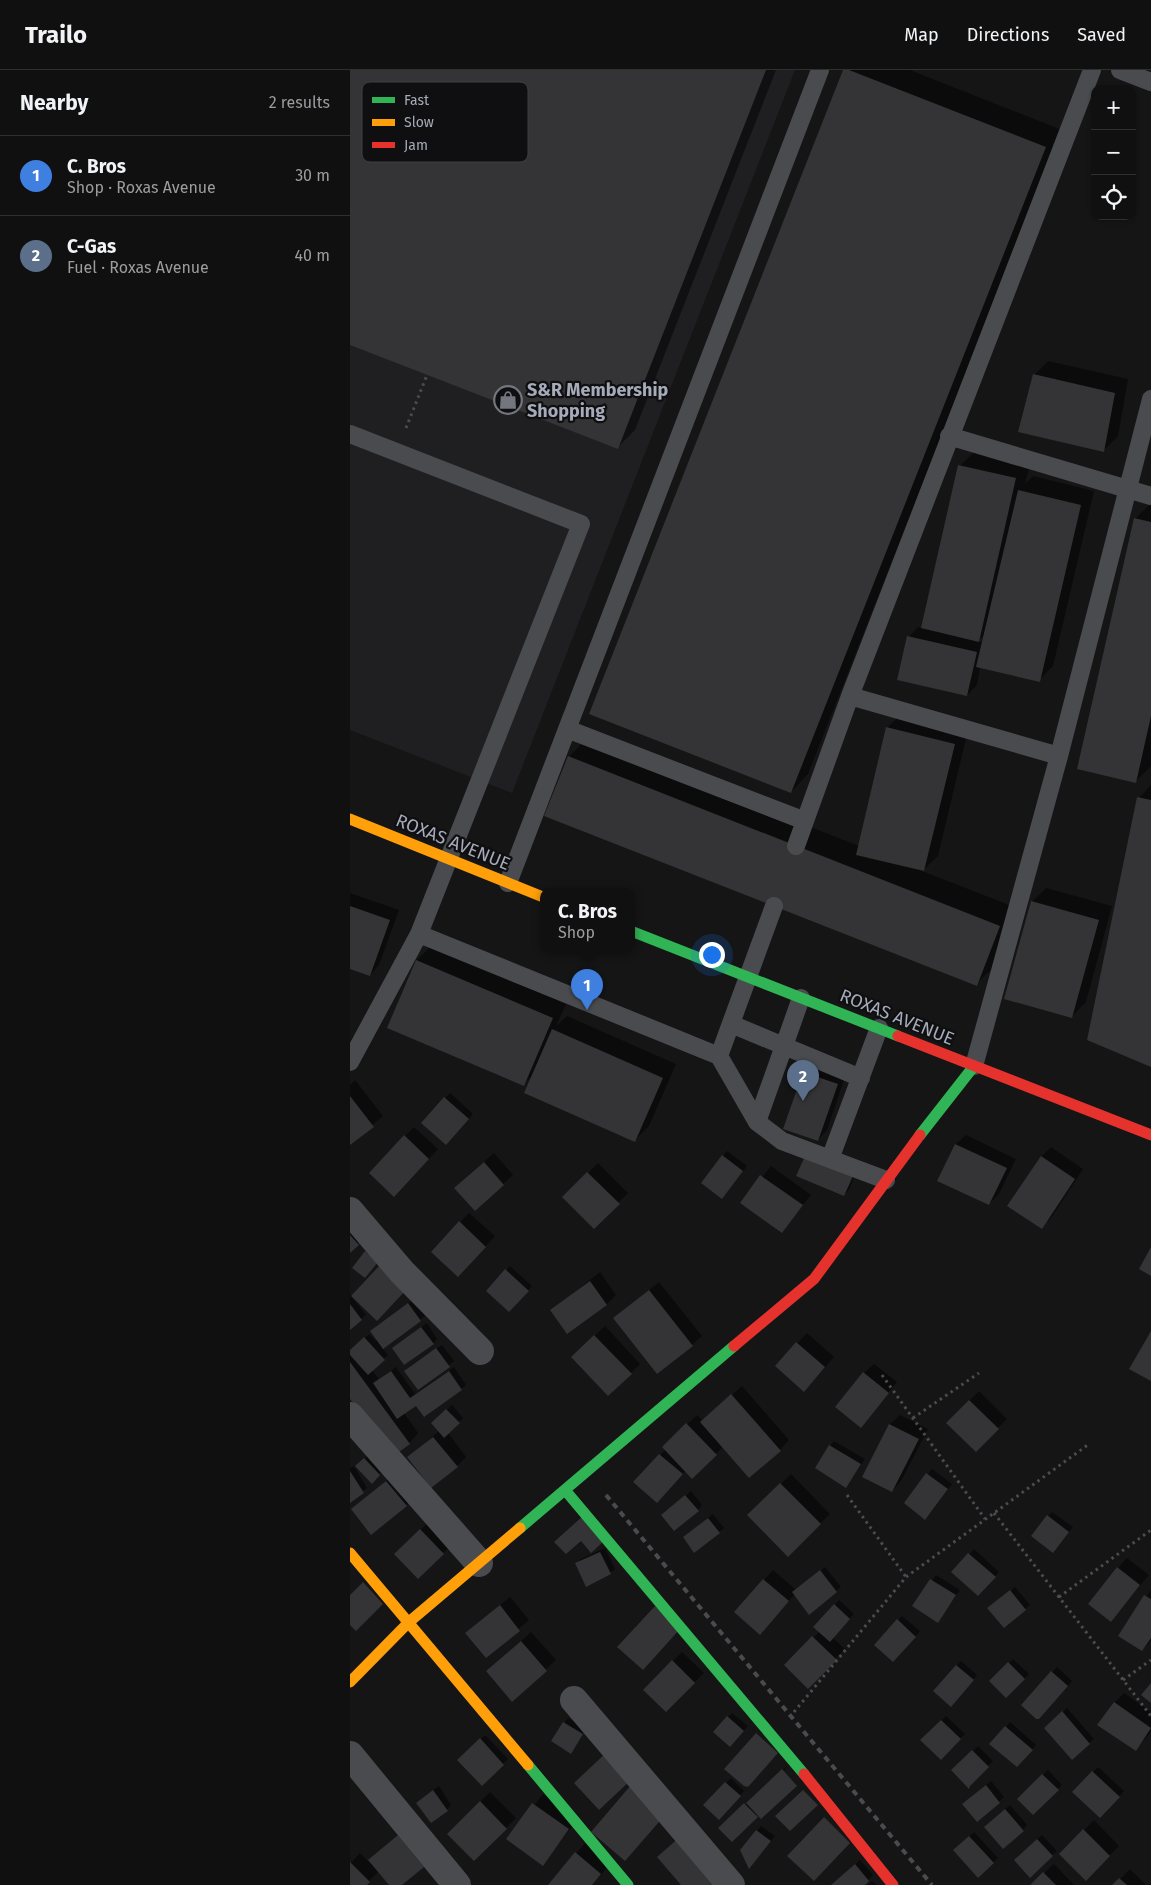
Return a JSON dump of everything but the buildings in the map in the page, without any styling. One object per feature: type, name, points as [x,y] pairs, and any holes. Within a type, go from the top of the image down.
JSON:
[{"type":"main road","name":"ROXAS AVENUE","points":[[350,819],[540,896]]},
{"type":"main road","name":"ROXAS AVENUE","points":[[635,933],[1151,1135]]},
{"type":"main road","points":[[350,1682],[409,1622],[814,1279],[886,1180],[974,1066]]},
{"type":"main road","points":[[565,1490],[774,1736],[893,1885]]},
{"type":"main road","points":[[350,1553],[628,1885]]},
{"type":"street","points":[[350,1211],[402,1272],[480,1351]]},
{"type":"street","points":[[350,1416],[479,1563]]},
{"type":"street","points":[[574,1700],[730,1885]]},
{"type":"street","points":[[350,1754],[457,1885]]},
{"type":"lane","points":[[508,883],[820,70]]},
{"type":"lane","points":[[796,846],[850,696],[949,436],[1092,70]]},
{"type":"lane","points":[[1120,70],[1151,82]]},
{"type":"lane","points":[[974,1066],[1059,756],[1126,489],[1151,399]]},
{"type":"lane","points":[[350,434],[581,524],[419,934],[350,1062]]},
{"type":"lane","points":[[949,436],[1151,496]]},
{"type":"lane","points":[[850,696],[1059,756]]},
{"type":"lane","points":[[567,728],[805,822]]},
{"type":"lane","points":[[719,1056],[774,906]]},
{"type":"lane","points":[[419,934],[719,1056],[757,1122],[782,1141],[886,1180]]},
{"type":"lane","points":[[757,1122],[801,998]]},
{"type":"lane","points":[[731,1024],[861,1078]]},
{"type":"lane","points":[[830,1159],[879,1028]]},
{"type":"path","points":[[397,452],[427,376]]},
{"type":"path","points":[[913,1418],[979,1373]]},
{"type":"path","points":[[882,1375],[985,1519]]},
{"type":"path","points":[[774,1736],[906,1577],[1089,1444]]},
{"type":"path","points":[[847,1495],[906,1577]]},
{"type":"path","points":[[994,1512],[1151,1716]]},
{"type":"path","points":[[1059,1597],[1151,1530]]},
{"type":"path","points":[[1123,1680],[1151,1660]]},
{"type":"shaded area","name":"S&R Membership Shopping","points":[[350,70],[795,70],[512,793],[350,730]]},
{"type":"railway","points":[[606,1495],[932,1885]]},
{"type":"traffic: fast","points":[[635,933],[898,1036]]},
{"type":"traffic: fast","points":[[920,1135],[974,1066]]},
{"type":"traffic: fast","points":[[520,1528],[734,1346]]},
{"type":"traffic: fast","points":[[565,1490],[804,1774]]},
{"type":"traffic: fast","points":[[528,1765],[628,1885]]},
{"type":"traffic: slow","points":[[350,819],[540,896]]},
{"type":"traffic: slow","points":[[350,1682],[409,1622],[520,1528]]},
{"type":"traffic: slow","points":[[350,1553],[528,1765]]},
{"type":"traffic: jam","points":[[898,1036],[1151,1135]]},
{"type":"traffic: jam","points":[[734,1346],[814,1279],[920,1135]]},
{"type":"traffic: jam","points":[[804,1774],[893,1885]]},
{"type":"place","name":"S&R Membership Shopping","points":[[508,400]]},
{"type":"place","name":"C. Bros","points":[[587,1010]]},
{"type":"place","name":"C-Gas","points":[[803,1101]]}]
